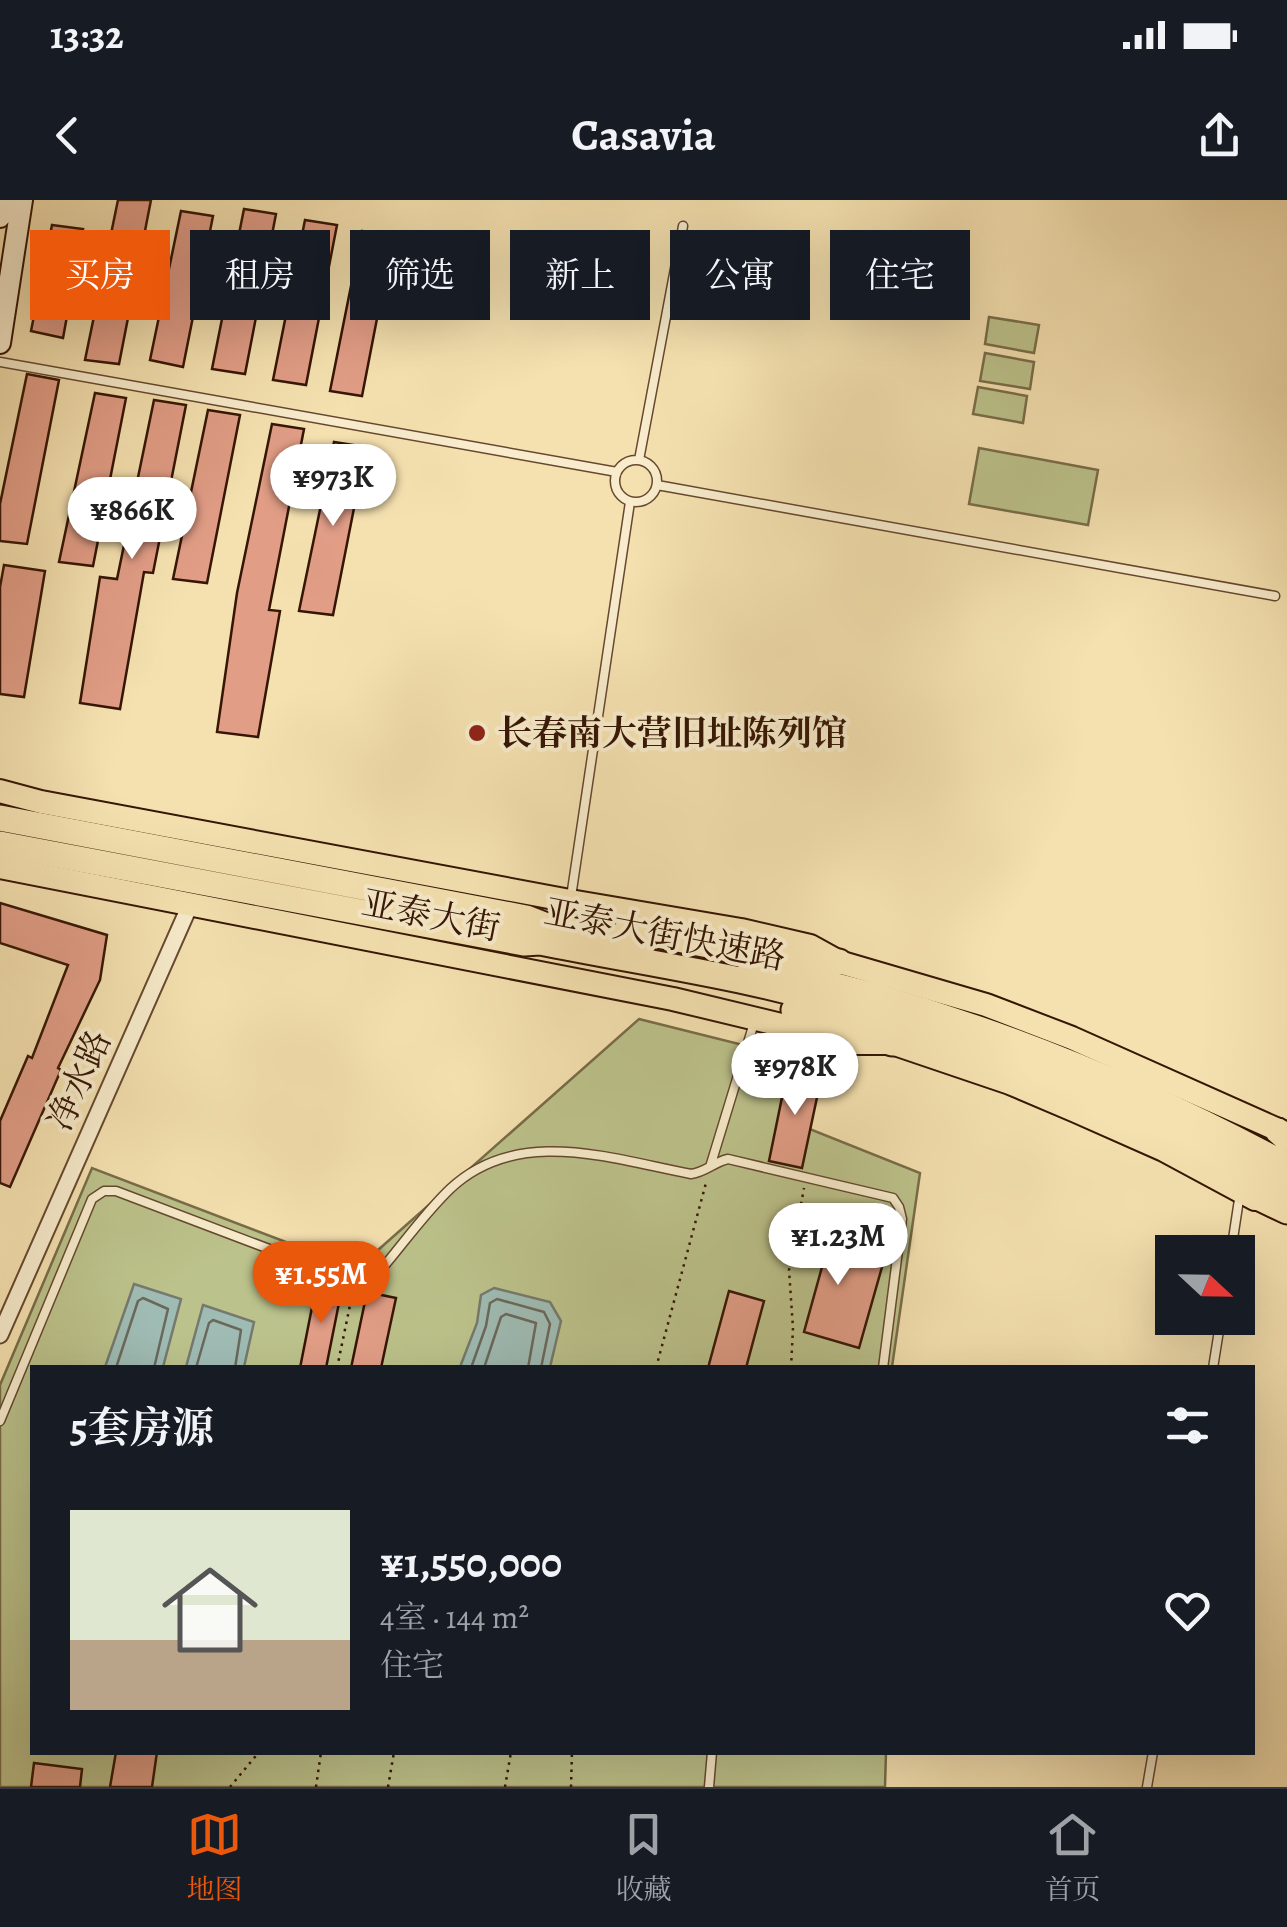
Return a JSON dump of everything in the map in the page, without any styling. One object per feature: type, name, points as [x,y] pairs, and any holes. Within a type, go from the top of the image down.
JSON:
[{"type":"highway","name":"亚泰大街快速路","points":[[0,818],[242,878]]},
{"type":"highway","name":"亚泰大街快速路","points":[[0,844],[242,878],[525,931],[540,942],[751,982],[959,1042],[1135,1112],[1287,1191]]},
{"type":"highway","points":[[839,962],[774,958],[546,913],[525,931],[538,953],[752,996],[892,1043]]},
{"type":"highway","name":"亚泰大街快速路","points":[[525,931],[544,925],[834,984],[957,1020],[1134,1088],[1287,1166]]},
{"type":"highway","points":[[1240,1189],[1287,1211]]},
{"type":"main road","points":[[0,217],[2,200]]},
{"type":"main road","points":[[0,343],[22,200]]},
{"type":"main road","name":"亚泰大街","points":[[0,791],[41,802],[810,946],[839,962],[986,1005],[1072,1038],[1200,1093],[1284,1135]]},
{"type":"main road","name":"亚泰大街","points":[[0,867],[444,952],[856,1043],[892,1043],[1010,1083],[1150,1143],[1240,1189],[1287,1222]]},
{"type":"street","name":"净水路","points":[[0,1334],[190,904]]},
{"type":"lane","points":[[640,460],[684,226]]},
{"type":"lane","points":[[0,362],[616,472]]},
{"type":"lane","points":[[630,502],[616,489],[616,472],[623,464],[640,460],[652,466],[658,485]]},
{"type":"lane","points":[[630,502],[649,498],[658,485]]},
{"type":"lane","points":[[658,485],[1275,596]]},
{"type":"lane","points":[[570,902],[630,502]]},
{"type":"lane","points":[[710,1168],[756,1018]]},
{"type":"lane","points":[[0,1420],[92,1199],[104,1191],[116,1191],[322,1269],[371,1274],[385,1265],[450,1189],[480,1166],[545,1149],[691,1174],[728,1159],[892,1198],[900,1207],[902,1218],[883,1365]]},
{"type":"lane","points":[[1233,1235],[1240,1189]]},
{"type":"lane","points":[[1213,1365],[1218,1335]]},
{"type":"lane","points":[[709,1787],[712,1755]]},
{"type":"lane","points":[[1147,1787],[1152,1755]]},
{"type":"path","points":[[657,1365],[710,1168]]},
{"type":"path","points":[[791,1365],[790,1270],[807,1177]]},
{"type":"path","points":[[338,1365],[356,1275]]},
{"type":"path","points":[[230,1787],[256,1755]]},
{"type":"path","points":[[316,1787],[321,1755]]},
{"type":"path","points":[[388,1787],[393,1755]]},
{"type":"path","points":[[504,1787],[510,1755]]},
{"type":"path","points":[[571,1787],[572,1755]]},
{"type":"green space","points":[[989,317],[1039,325],[1034,353],[985,344]]},
{"type":"green space","points":[[985,353],[1034,362],[1030,389],[980,381]]},
{"type":"green space","points":[[978,387],[1027,396],[1023,423],[973,414]]},
{"type":"green space","points":[[979,448],[1098,470],[1088,525],[969,504]]},
{"type":"green space","points":[[639,1019],[767,1051],[824,1055],[807,1128],[920,1173],[892,1365],[30,1365],[30,1755],[886,1755],[885,1787],[0,1787],[0,1385],[92,1168],[341,1263],[369,1258]]},
{"type":"water","points":[[134,1284],[181,1299],[164,1365],[106,1365]]},
{"type":"water","points":[[494,1288],[550,1302],[561,1321],[550,1365],[461,1365],[477,1323],[481,1295]]},
{"type":"water","points":[[203,1305],[254,1322],[244,1365],[187,1365]]},
{"type":"building","points":[[118,200],[151,200],[145,230],[112,230]]},
{"type":"building","points":[[244,209],[276,214],[273,230],[240,230]]},
{"type":"building","points":[[181,211],[213,216],[210,230],[190,230],[192,320],[183,367],[150,360],[158,320],[170,320],[170,264]]},
{"type":"building","points":[[305,220],[337,225],[330,261],[330,230],[303,230]]},
{"type":"building","points":[[52,225],[83,229],[83,230],[51,230]]},
{"type":"building","points":[[350,291],[350,320],[377,320],[362,396],[330,391]]},
{"type":"building","points":[[33,320],[66,320],[63,338],[31,331]]},
{"type":"building","points":[[93,320],[128,320],[119,364],[85,360]]},
{"type":"building","points":[[222,320],[255,320],[245,374],[212,369]]},
{"type":"building","points":[[285,320],[319,320],[306,385],[273,380]]},
{"type":"building","points":[[27,374],[59,380],[27,544],[0,541],[0,504]]},
{"type":"building","points":[[95,393],[126,398],[93,566],[59,562]]},
{"type":"building","points":[[154,400],[186,405],[153,573],[144,572],[120,709],[80,703],[100,577],[117,579]]},
{"type":"building","points":[[208,410],[240,415],[207,583],[173,579]]},
{"type":"building","points":[[272,424],[304,429],[269,610],[280,611],[258,737],[217,732],[237,593]]},
{"type":"building","points":[[334,442],[366,447],[333,615],[299,611]]},
{"type":"building","points":[[4,565],[45,571],[24,697],[0,694],[0,587]]},
{"type":"building","points":[[0,903],[107,935],[100,980],[58,1068],[61,1070],[10,1187],[0,1183],[0,1121],[28,1056],[32,1058],[68,965],[0,943]]},
{"type":"building","points":[[788,1068],[822,1074],[802,1168],[769,1161]]},
{"type":"building","points":[[812,1216],[836,1223],[828,1251],[882,1267],[859,1348],[804,1332],[822,1267],[800,1260]]},
{"type":"building","points":[[317,1282],[342,1288],[327,1365],[301,1365]]},
{"type":"building","points":[[729,1291],[764,1301],[747,1365],[709,1365]]},
{"type":"building","points":[[367,1292],[396,1298],[382,1365],[352,1365]]},
{"type":"building","points":[[115,1755],[157,1755],[152,1787],[110,1787]]},
{"type":"building","points":[[34,1763],[82,1769],[80,1787],[31,1787]]},
{"type":"place","name":"长春南大营旧址陈列馆","points":[[477,733]]}]
